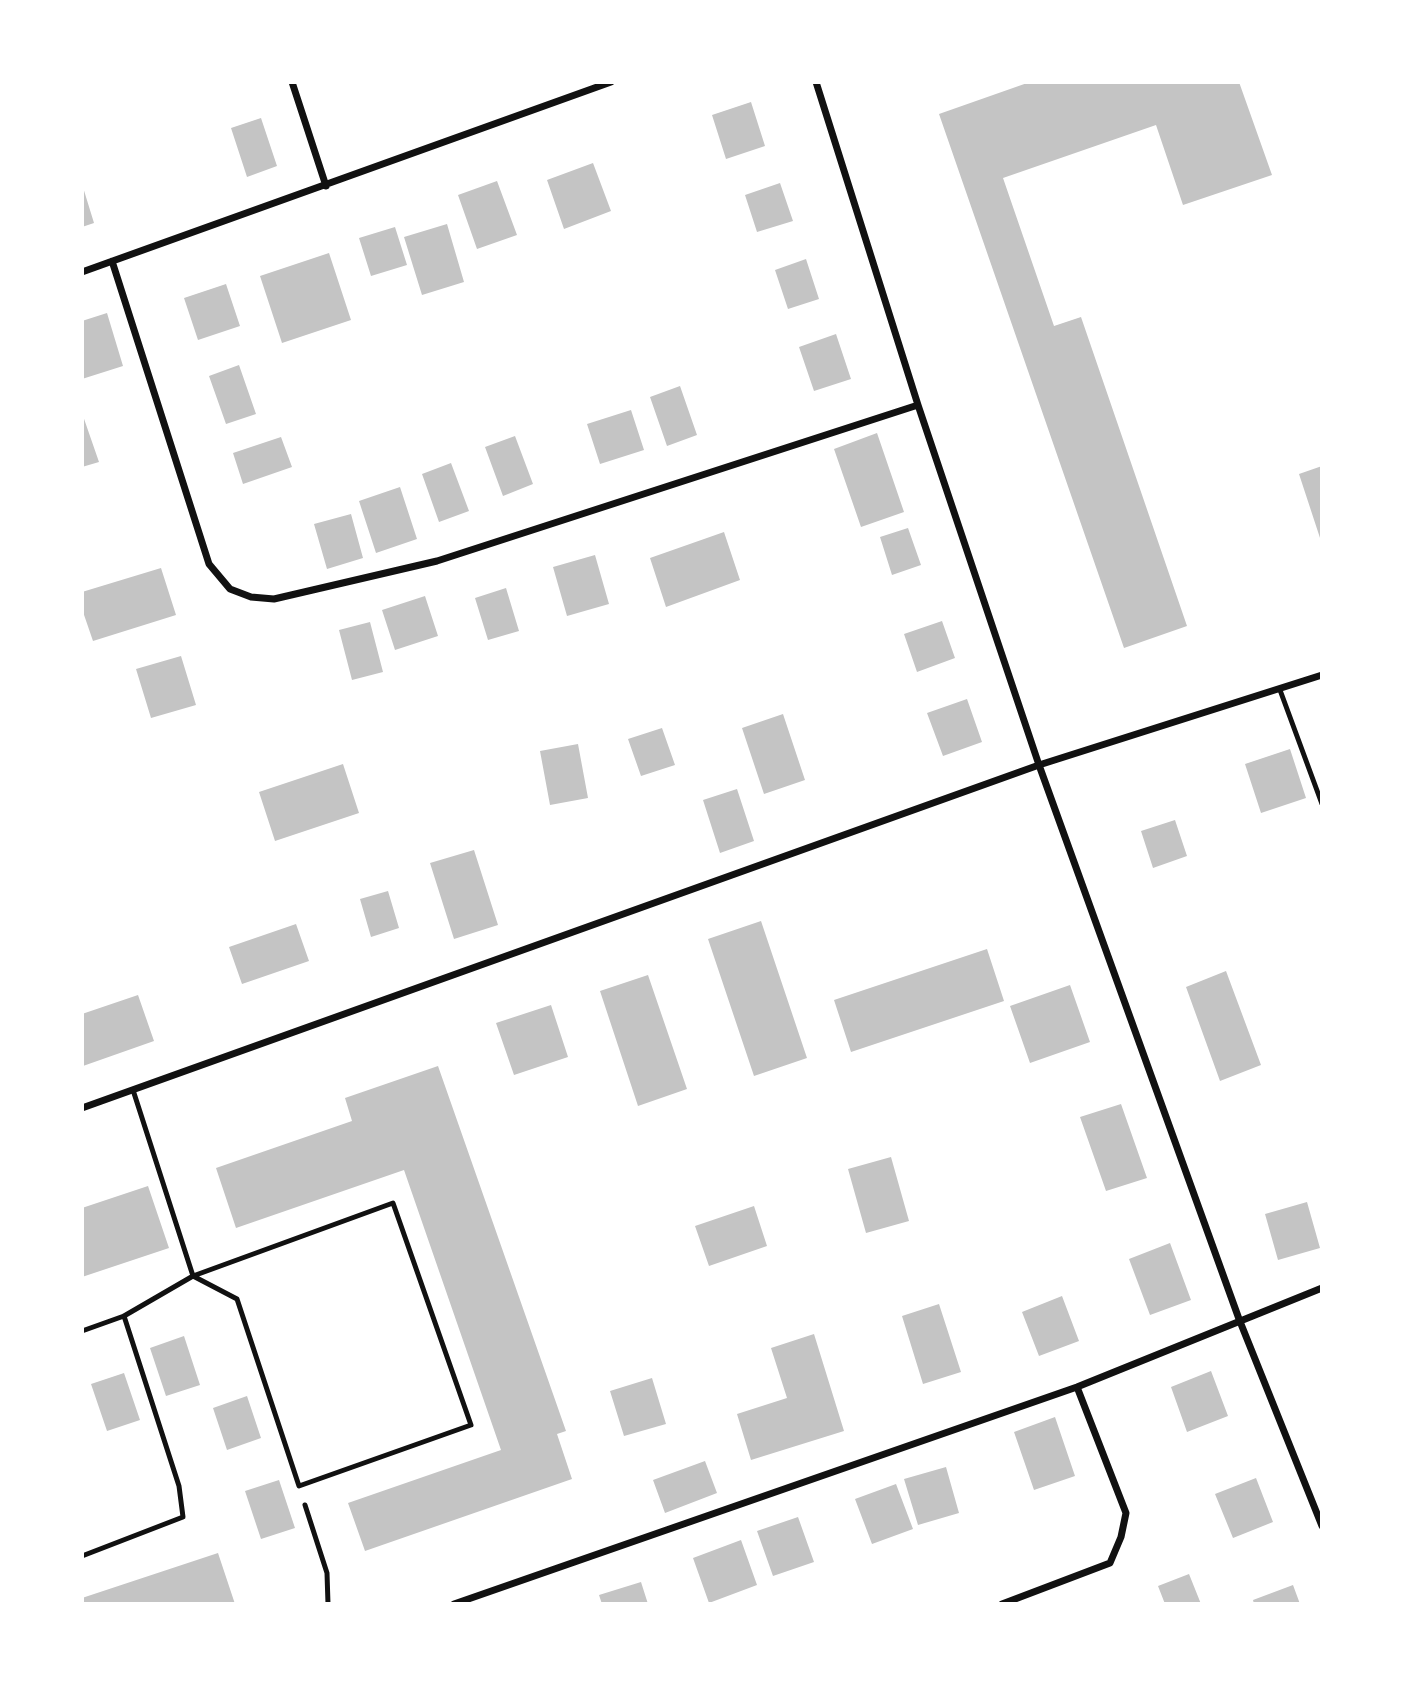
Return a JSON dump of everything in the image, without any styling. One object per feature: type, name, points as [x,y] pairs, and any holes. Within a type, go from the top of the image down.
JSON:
[{"type":"street","points":[[292,82],[326,186]]},
{"type":"street","points":[[82,272],[611,82]]},
{"type":"street","points":[[816,82],[918,405],[1040,765],[1239,1319],[1322,1526]]},
{"type":"street","points":[[113,261],[209,564],[230,589],[251,597],[274,599],[437,561],[918,405]]},
{"type":"street","points":[[82,1108],[1040,765],[1322,675]]},
{"type":"street","points":[[454,1604],[1077,1387],[1239,1319],[1322,1288]]},
{"type":"street","points":[[1002,1604],[1111,1563],[1121,1537],[1126,1513],[1077,1387]]},
{"type":"lane","points":[[1280,690],[1322,804]]},
{"type":"lane","points":[[82,1331],[124,1316],[193,1276],[393,1203],[471,1425],[299,1486],[237,1299],[193,1276],[133,1090]]},
{"type":"lane","points":[[82,1556],[183,1517],[179,1486],[124,1316]]},
{"type":"lane","points":[[304,1506],[327,1573],[328,1604]]},
{"type":"building","points":[[1030,82],[1239,82],[1272,175],[1183,205],[1156,125],[1003,178],[1054,326],[1081,317],[1187,626],[1124,648],[939,114]]},
{"type":"building","points":[[751,102],[765,146],[726,159],[712,115]]},
{"type":"building","points":[[261,118],[277,166],[247,177],[231,128]]},
{"type":"building","points":[[593,163],[611,211],[564,229],[547,180]]},
{"type":"building","points":[[497,181],[517,235],[477,249],[458,195]]},
{"type":"building","points":[[780,183],[793,221],[757,232],[745,195]]},
{"type":"building","points":[[82,184],[94,223],[82,227]]},
{"type":"building","points":[[447,224],[464,282],[422,295],[404,237]]},
{"type":"building","points":[[395,227],[407,265],[371,276],[359,238]]},
{"type":"building","points":[[329,253],[351,320],[282,343],[260,276]]},
{"type":"building","points":[[806,259],[819,299],[788,309],[775,270]]},
{"type":"building","points":[[226,284],[240,326],[198,340],[184,298]]},
{"type":"building","points":[[107,313],[123,366],[82,379],[82,321]]},
{"type":"building","points":[[836,334],[851,379],[814,391],[799,347]]},
{"type":"building","points":[[239,365],[256,414],[226,424],[209,376]]},
{"type":"building","points":[[680,386],[697,435],[667,446],[650,397]]},
{"type":"building","points":[[631,410],[644,450],[600,464],[587,424]]},
{"type":"building","points":[[82,413],[99,462],[82,467]]},
{"type":"building","points":[[877,433],[904,512],[861,527],[834,449]]},
{"type":"building","points":[[515,436],[533,484],[503,496],[485,447]]},
{"type":"building","points":[[281,437],[292,467],[243,484],[233,453]]},
{"type":"building","points":[[451,463],[469,511],[439,522],[422,474]]},
{"type":"building","points":[[1322,466],[1322,541],[1321,541],[1299,474]]},
{"type":"building","points":[[400,487],[417,539],[376,553],[359,501]]},
{"type":"building","points":[[351,514],[363,558],[327,569],[314,524]]},
{"type":"building","points":[[908,528],[921,565],[892,575],[880,537]]},
{"type":"building","points":[[724,532],[740,580],[666,607],[650,558]]},
{"type":"building","points":[[595,555],[609,604],[567,616],[553,567]]},
{"type":"building","points":[[161,568],[176,615],[93,641],[82,609],[82,592]]},
{"type":"building","points":[[506,588],[519,631],[488,640],[475,598]]},
{"type":"building","points":[[425,596],[438,636],[395,650],[382,610]]},
{"type":"building","points":[[942,621],[955,658],[917,672],[904,634]]},
{"type":"building","points":[[370,622],[383,672],[352,680],[339,630]]},
{"type":"building","points":[[181,656],[196,705],[151,718],[136,669]]},
{"type":"building","points":[[967,699],[982,742],[943,756],[927,713]]},
{"type":"building","points":[[783,714],[805,780],[764,794],[742,728]]},
{"type":"building","points":[[662,728],[675,765],[641,776],[628,739]]},
{"type":"building","points":[[578,744],[588,798],[550,805],[540,751]]},
{"type":"building","points":[[1290,749],[1306,798],[1261,813],[1245,764]]},
{"type":"building","points":[[343,764],[359,813],[275,841],[259,792]]},
{"type":"building","points":[[737,789],[754,841],[720,853],[703,800]]},
{"type":"building","points":[[1175,820],[1187,856],[1153,868],[1141,831]]},
{"type":"building","points":[[474,850],[498,925],[454,939],[430,863]]},
{"type":"building","points":[[388,891],[399,928],[371,937],[360,899]]},
{"type":"building","points":[[761,921],[807,1058],[754,1076],[708,939]]},
{"type":"building","points":[[296,924],[309,961],[242,984],[229,947]]},
{"type":"building","points":[[987,949],[1004,1001],[851,1052],[834,1000]]},
{"type":"building","points":[[1226,971],[1261,1065],[1220,1081],[1186,987]]},
{"type":"building","points":[[648,975],[687,1089],[638,1106],[600,991]]},
{"type":"building","points":[[1070,985],[1090,1042],[1030,1063],[1010,1006]]},
{"type":"building","points":[[138,995],[154,1041],[83,1066],[82,1014]]},
{"type":"building","points":[[551,1005],[568,1057],[514,1075],[496,1023]]},
{"type":"building","points":[[438,1066],[566,1431],[557,1434],[572,1479],[365,1551],[348,1503],[501,1450],[404,1170],[236,1228],[216,1168],[352,1121],[345,1098]]},
{"type":"building","points":[[1121,1104],[1147,1178],[1106,1191],[1080,1117]]},
{"type":"building","points":[[891,1157],[909,1221],[866,1233],[848,1169]]},
{"type":"building","points":[[148,1186],[169,1248],[82,1277],[82,1208]]},
{"type":"building","points":[[1307,1202],[1320,1248],[1278,1260],[1265,1214]]},
{"type":"building","points":[[754,1206],[767,1246],[709,1266],[695,1226]]},
{"type":"building","points":[[1170,1243],[1191,1300],[1150,1315],[1129,1259]]},
{"type":"building","points":[[1062,1296],[1079,1341],[1039,1356],[1022,1312]]},
{"type":"building","points":[[939,1304],[961,1372],[923,1384],[902,1316]]},
{"type":"building","points":[[814,1334],[844,1431],[751,1460],[737,1414],[787,1398],[771,1348]]},
{"type":"building","points":[[184,1336],[200,1385],[166,1396],[150,1348]]},
{"type":"building","points":[[1211,1371],[1228,1416],[1187,1432],[1171,1387]]},
{"type":"building","points":[[124,1373],[140,1420],[107,1431],[91,1384]]},
{"type":"building","points":[[652,1378],[666,1424],[624,1436],[610,1391]]},
{"type":"building","points":[[247,1396],[261,1438],[227,1450],[213,1408]]},
{"type":"building","points":[[1055,1417],[1075,1476],[1034,1490],[1014,1432]]},
{"type":"building","points":[[705,1461],[717,1493],[665,1513],[653,1480]]},
{"type":"building","points":[[946,1467],[959,1513],[918,1525],[904,1479]]},
{"type":"building","points":[[1256,1478],[1273,1522],[1233,1538],[1215,1494]]},
{"type":"building","points":[[279,1480],[295,1528],[261,1539],[245,1491]]},
{"type":"building","points":[[896,1484],[913,1529],[872,1544],[855,1499]]},
{"type":"building","points":[[798,1517],[814,1562],[773,1576],[757,1531]]},
{"type":"building","points":[[741,1540],[757,1585],[709,1603],[693,1558]]},
{"type":"building","points":[[218,1553],[235,1604],[82,1604],[82,1598]]},
{"type":"building","points":[[1189,1574],[1201,1604],[1165,1604],[1158,1586]]},
{"type":"building","points":[[641,1582],[648,1604],[602,1604],[599,1595]]},
{"type":"building","points":[[1293,1585],[1300,1604],[1254,1604],[1253,1600]]}]
